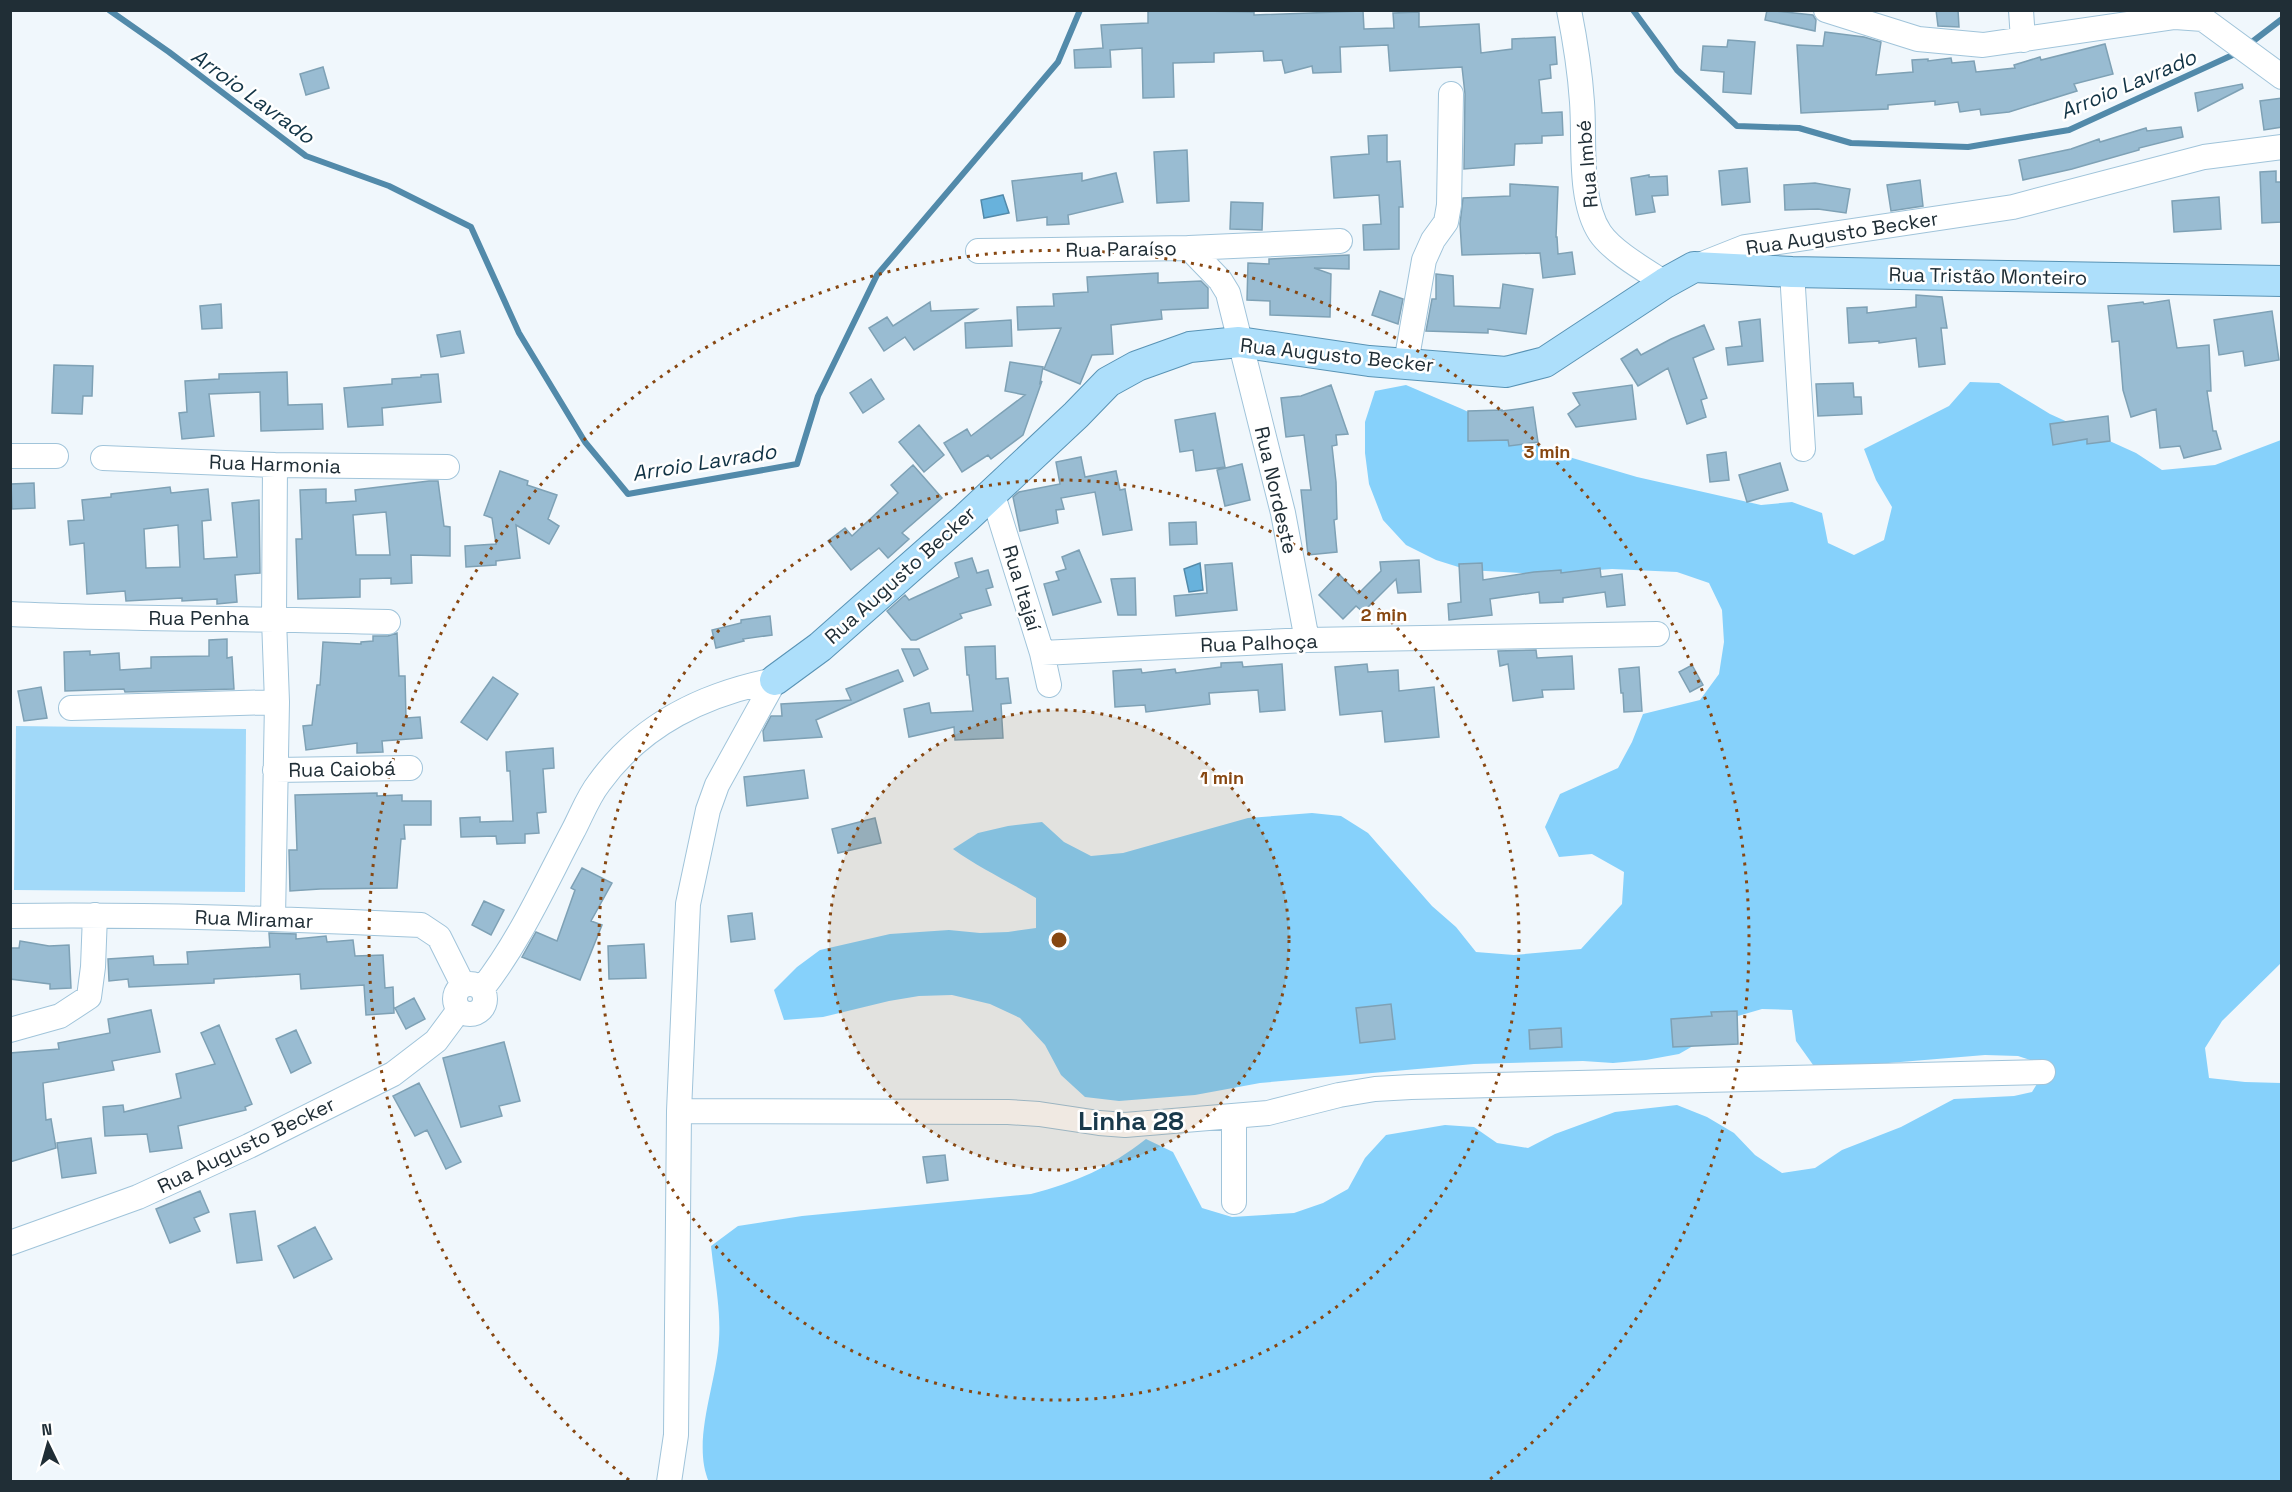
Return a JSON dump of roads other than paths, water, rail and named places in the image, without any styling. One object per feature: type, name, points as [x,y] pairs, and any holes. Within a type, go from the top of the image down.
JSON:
[{"type":"main road","name":"Rua Augusto Becker","points":[[775,680],[820,647],[1076,415],[1108,382],[1137,366],[1190,347],[1239,342],[1370,361],[1506,372],[1545,362],[1665,283],[1694,267]]},
{"type":"main road","name":"Rua Tristão Monteiro","points":[[1694,267],[1792,272],[2282,281]]},
{"type":"street","name":"Rua Imbé","points":[[1569,10],[1582,100],[1586,187],[1593,220],[1602,235],[1629,259],[1665,283]]},
{"type":"street","points":[[1826,10],[1918,39],[1983,45],[2175,17],[2203,19],[2282,77]]},
{"type":"street","points":[[2021,10],[2023,40]]},
{"type":"street","points":[[1406,363],[1424,260],[1433,240],[1446,222],[1449,205],[1452,94]]},
{"type":"street","name":"Rua Augusto Becker","points":[[1694,267],[1745,247],[2013,207],[2204,157],[2282,147]]},
{"type":"street","points":[[1190,248],[1340,241]]},
{"type":"street","name":"Rua Paraíso","points":[[978,251],[1190,248],[1220,279],[1228,293],[1239,342]]},
{"type":"street","points":[[1792,272],[1803,449]]},
{"type":"street","name":"Rua Nordeste","points":[[1239,342],[1283,513],[1307,640]]},
{"type":"street","points":[[10,456],[56,456]]},
{"type":"street","name":"Rua Harmonia","points":[[103,458],[275,465],[447,467]]},
{"type":"street","points":[[273,918],[277,702],[274,619],[275,465]]},
{"type":"street","name":"Rua Itajaí","points":[[992,492],[1042,652],[1049,685]]},
{"type":"street","name":"Rua Penha","points":[[10,614],[388,622]]},
{"type":"street","name":"Rua Palhoça","points":[[1042,652],[1307,640],[1657,634]]},
{"type":"street","points":[[669,1482],[676,1435],[679,1112],[688,904],[708,810],[717,785],[775,680]]},
{"type":"street","name":"Rua Augusto Becker","points":[[10,1243],[138,1197],[249,1146],[393,1074],[435,1041],[459,1010],[472,1014],[478,1012],[485,1001],[472,987],[508,950],[598,783],[638,741],[660,723],[724,692],[775,680]]},
{"type":"street","points":[[71,708],[277,702]]},
{"type":"street","name":"Rua Caiobá","points":[[275,770],[410,768]]},
{"type":"street","points":[[10,1030],[60,1016],[89,997],[93,967],[95,915]]},
{"type":"street","name":"Rua Miramar","points":[[10,916],[273,918],[422,925],[439,937],[472,987]]},
{"type":"street","points":[[679,1112],[1008,1112],[1125,1125],[1268,1113],[1339,1095],[1375,1089],[2043,1072]]},
{"type":"street","points":[[1234,1116],[1234,1202]]},
{"type":"waterway","name":"Arroio Lavrado","points":[[109,10],[169,52],[306,156],[389,186],[471,227],[519,333],[585,442],[628,494],[797,464],[818,396],[877,275],[1058,62],[1080,10]]},
{"type":"waterway","name":"Arroio Lavrado","points":[[1633,10],[1677,70],[1737,126],[1799,128],[1851,143],[1968,147],[2069,130],[2237,53]]},
{"type":"waterway","name":"Arroio Lavrado","points":[[2248,45],[2282,19]]},
{"type":"district","name":"Linha 28","points":[[1131,1121]]}]
